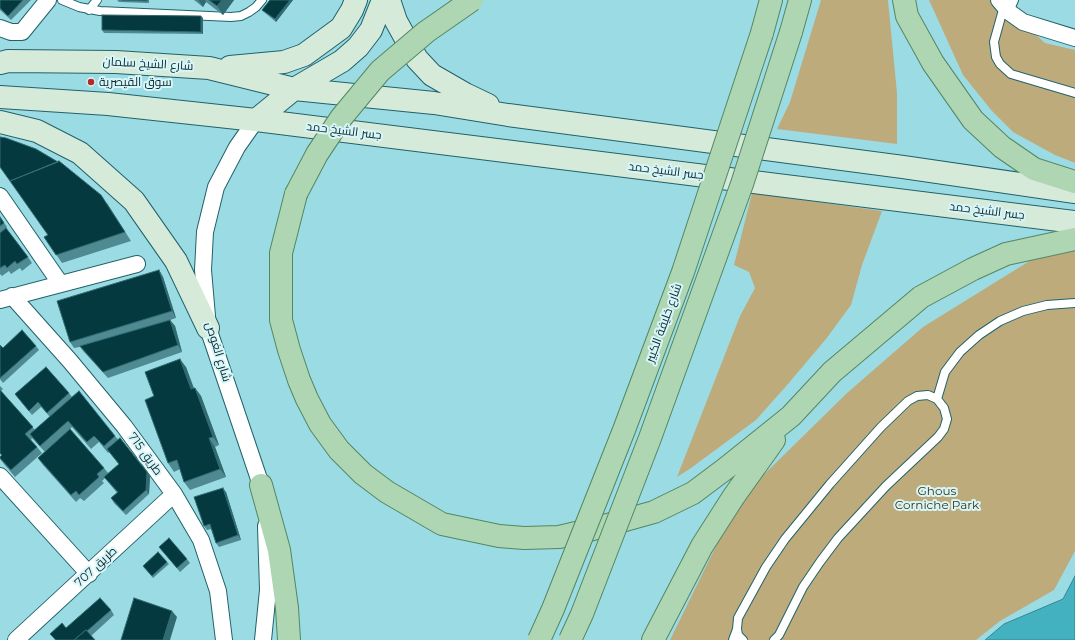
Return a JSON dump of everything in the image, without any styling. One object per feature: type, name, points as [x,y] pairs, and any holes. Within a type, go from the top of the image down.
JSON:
[{"type":"main road","points":[[209,68],[284,62],[304,55],[341,28],[356,0]]},
{"type":"main road","name":"شارع الغوص","points":[[256,120],[294,88],[342,61],[358,47],[371,30],[383,0]]},
{"type":"main road","points":[[389,0],[396,21],[416,59],[432,75],[465,94],[508,115]]},
{"type":"main road","points":[[472,0],[426,32],[380,71],[341,118],[317,154],[296,194],[281,253],[281,320],[291,357],[307,399],[320,424],[339,450],[363,474],[388,492],[442,524],[499,536],[524,538],[559,537],[654,512],[692,493],[725,469],[791,416]]},
{"type":"main road","name":"شارع خليفة الكبير","points":[[539,640],[553,609],[624,430],[675,294],[762,33],[771,0]]},
{"type":"main road","points":[[570,640],[582,614],[653,431],[742,184],[800,0]]},
{"type":"main road","points":[[904,0],[907,16],[933,63],[973,120],[1002,147],[1034,169],[1075,182]]},
{"type":"main road","name":"شارع الشيخ سلمان","points":[[0,63],[8,61],[116,62],[209,68],[294,88]]},
{"type":"main road","points":[[294,88],[434,103],[508,115],[895,166],[1075,192]]},
{"type":"main road","points":[[0,97],[108,104],[256,120]]},
{"type":"main road","name":"جسر الشيخ حمد","points":[[256,120],[1075,222]]},
{"type":"main road","points":[[0,122],[37,131],[80,153],[134,201],[176,261],[208,328]]},
{"type":"main road","points":[[653,640],[702,546],[734,496],[791,416],[832,372],[921,297],[973,269],[1006,254],[1075,239]]},
{"type":"main road","points":[[261,485],[279,550],[287,608],[288,640]]},
{"type":"street","points":[[0,28],[11,32],[22,32],[48,0]]},
{"type":"street","points":[[1006,4],[1027,23],[1075,38]]},
{"type":"street","name":"شارع الغوص","points":[[256,120],[237,147],[216,187],[205,232],[203,270],[208,328],[261,485],[267,537],[268,590],[263,640]]},
{"type":"street","points":[[0,196],[60,283]]},
{"type":"street","name":"طريق 715","points":[[137,264],[6,298],[70,361],[119,420],[174,494],[201,540],[218,592],[224,640]]},
{"type":"street","points":[[0,476],[89,574]]},
{"type":"street","name":"طريق 707","points":[[16,640],[174,494]]},
{"type":"lane","points":[[62,0],[89,10],[231,17],[241,16],[250,12],[262,0]]},
{"type":"lane","points":[[89,10],[97,0]]},
{"type":"lane","points":[[1006,4],[994,42],[996,57],[1000,64],[1011,74],[1075,93]]},
{"type":"lane","points":[[937,399],[945,372],[960,352],[979,335],[1000,321],[1022,311],[1047,305],[1075,303]]},
{"type":"lane","points":[[743,640],[738,635],[738,618],[766,567],[785,539],[855,455],[908,401],[917,396],[928,395],[937,399],[944,408],[947,419],[944,429],[938,437],[886,486],[838,538],[803,587],[778,636],[774,640]]},
{"type":"lane","points":[[733,640],[737,629]]},
{"type":"green space","points":[[821,0],[888,0],[897,93],[897,144],[777,129],[790,102]]},
{"type":"green space","points":[[929,0],[997,0],[1045,43],[1075,50],[1075,163],[1055,155],[1013,132],[992,111],[963,75]]},
{"type":"green space","points":[[752,193],[882,211],[862,265],[851,305],[826,339],[756,420],[677,477],[740,316],[755,288],[749,272],[734,265]]},
{"type":"green space","name":"Ghous Corniche Park","points":[[1075,246],[1075,551],[1054,590],[1000,621],[976,640],[670,640],[739,499],[847,393],[923,327],[1036,257]]},
{"type":"water","points":[[1075,576],[1075,640],[985,640],[1004,624],[1063,599]]},
{"type":"building","points":[[0,0],[23,0],[8,16],[0,8]]},
{"type":"building","points":[[122,0],[147,0],[147,1]]},
{"type":"building","points":[[209,0],[222,0],[217,6]]},
{"type":"building","points":[[270,0],[290,0],[275,19],[262,10]]},
{"type":"building","points":[[102,15],[201,16],[201,32],[102,30]]},
{"type":"building","points":[[0,137],[36,149],[58,162],[10,181],[0,167]]},
{"type":"building","points":[[59,161],[101,195],[125,232],[56,255],[44,237],[48,235],[10,181]]},
{"type":"building","points":[[0,217],[4,223],[0,226]]},
{"type":"building","points":[[6,228],[28,257],[17,264],[15,261],[7,268],[5,265],[0,268],[0,233]]},
{"type":"building","points":[[159,270],[172,311],[70,342],[57,301]]},
{"type":"building","points":[[170,320],[178,345],[103,372],[80,346]]},
{"type":"building","points":[[22,330],[36,346],[0,378],[0,345],[3,348]]},
{"type":"building","points":[[180,359],[191,389],[195,388],[213,437],[209,438],[220,469],[184,482],[177,460],[168,463],[145,400],[154,396],[145,372]]},
{"type":"building","points":[[46,367],[69,393],[47,413],[38,402],[29,411],[15,394]]},
{"type":"building","points":[[0,390],[33,427],[25,434],[37,447],[11,470],[0,458],[2,455],[0,453]]},
{"type":"building","points":[[79,391],[115,436],[104,446],[94,436],[87,442],[68,421],[40,446],[30,434]]},
{"type":"building","points":[[70,429],[104,468],[97,474],[99,477],[79,495],[76,491],[71,495],[38,458]]},
{"type":"building","points":[[120,438],[147,472],[146,490],[123,511],[111,498],[118,492],[104,477],[119,464],[107,449]]},
{"type":"building","points":[[223,488],[238,535],[216,543],[210,524],[204,526],[194,497]]},
{"type":"building","points":[[169,538],[187,559],[177,568],[159,547]]},
{"type":"building","points":[[158,552],[167,562],[152,576],[143,566]]},
{"type":"building","points":[[100,598],[111,610],[87,631],[86,630],[74,640],[56,640],[50,634],[62,623],[66,628]]},
{"type":"building","points":[[134,598],[172,611],[163,640],[121,640]]},
{"type":"building","points":[[86,630],[95,640],[74,640]]},
{"type":"place","name":"سوق القيصرية","points":[[91,82]]}]
